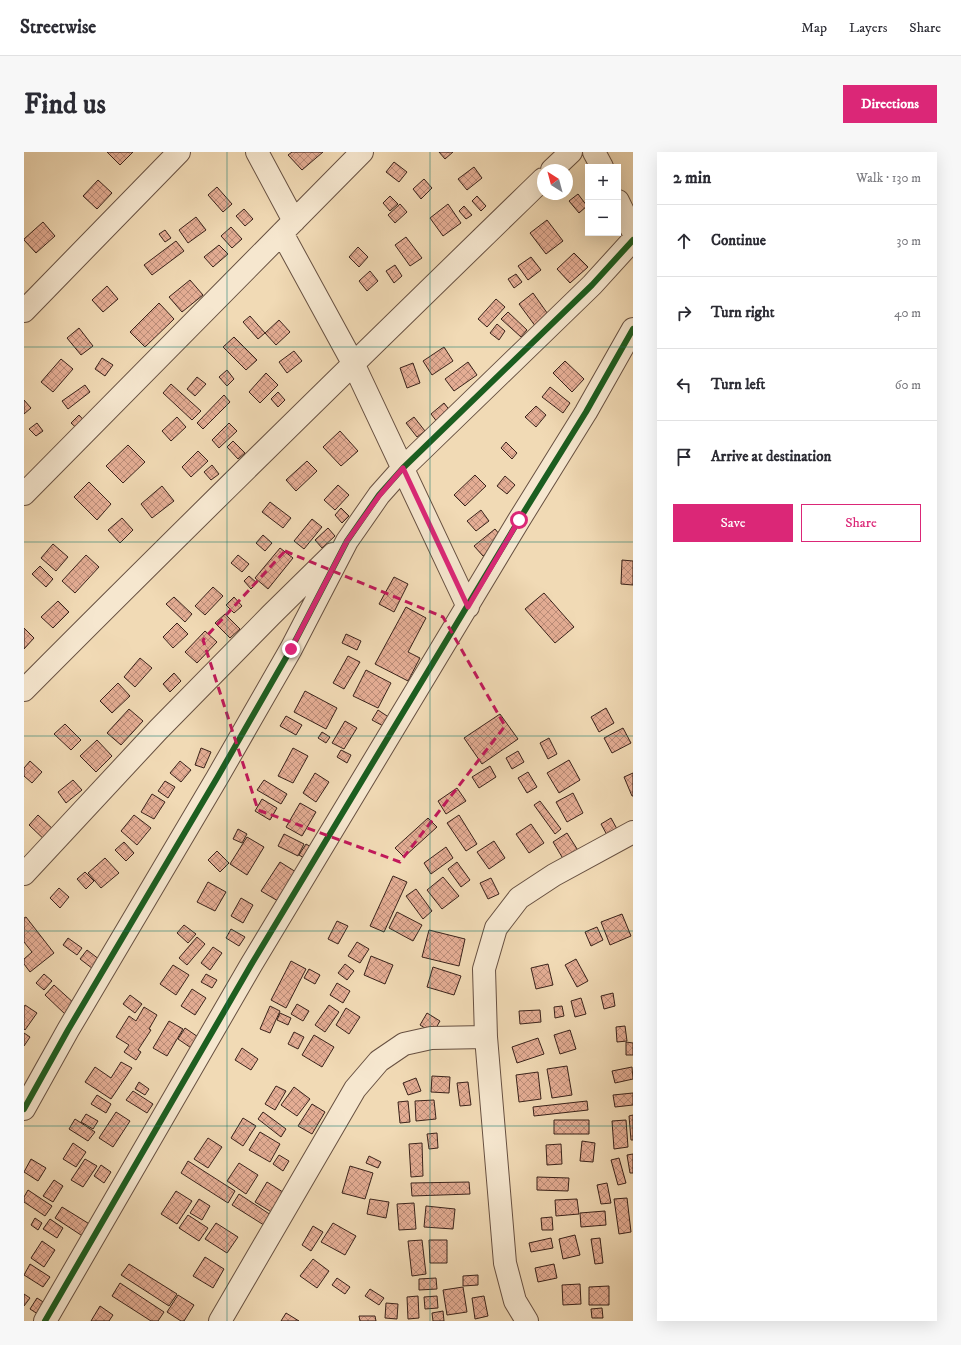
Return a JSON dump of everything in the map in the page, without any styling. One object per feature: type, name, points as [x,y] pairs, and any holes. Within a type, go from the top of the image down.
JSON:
[{"type":"street","points":[[24,311],[179,152]]},
{"type":"street","points":[[257,152],[288,227],[468,607]]},
{"type":"street","points":[[24,494],[362,152]]},
{"type":"street","points":[[558,164],[571,152]]},
{"type":"street","points":[[594,152],[600,164]]},
{"type":"street","points":[[24,690],[176,537],[537,185]]},
{"type":"street","points":[[621,207],[633,232]]},
{"type":"street","points":[[24,1109],[32,1085],[68,1030],[217,778],[291,649],[347,541],[379,496],[403,468],[592,285],[633,240]]},
{"type":"street","points":[[45,1321],[251,965],[586,412],[633,329]]},
{"type":"street","points":[[24,874],[158,730],[271,615],[347,541]]},
{"type":"street","points":[[527,1321],[515,1301],[505,1263],[486,1037],[484,969],[496,928],[519,898],[554,875],[631,837]]},
{"type":"street","points":[[220,1321],[355,1089],[379,1062],[404,1044],[431,1038],[486,1037]]},
{"type":"highlighted area","points":[[285,551],[443,617],[505,726],[400,862],[258,810],[203,640]]},
{"type":"building","points":[[107,152],[133,152],[120,165]]},
{"type":"building","points":[[292,152],[323,152],[302,170],[288,155]]},
{"type":"building","points":[[439,152],[453,152],[445,159]]},
{"type":"building","points":[[394,162],[407,172],[399,182],[386,172]]},
{"type":"building","points":[[474,167],[482,178],[467,190],[458,179]]},
{"type":"building","points":[[424,179],[432,188],[421,199],[413,189]]},
{"type":"building","points":[[98,180],[112,193],[97,209],[83,196]]},
{"type":"building","points":[[217,187],[232,204],[223,212],[208,195]]},
{"type":"building","points":[[578,194],[585,203],[585,208],[579,213],[569,201],[573,200],[573,198]]},
{"type":"building","points":[[390,196],[398,204],[390,211],[383,203]]},
{"type":"building","points":[[477,196],[486,206],[481,211],[472,201]]},
{"type":"building","points":[[400,204],[407,212],[395,223],[388,215]]},
{"type":"building","points":[[448,204],[461,223],[443,236],[430,218]]},
{"type":"building","points":[[464,206],[472,215],[466,219],[459,211]]},
{"type":"building","points":[[244,209],[253,219],[245,226],[236,216]]},
{"type":"building","points":[[196,217],[206,230],[188,243],[179,230]]},
{"type":"building","points":[[547,220],[563,241],[546,254],[530,233]]},
{"type":"building","points":[[43,222],[55,236],[36,253],[24,239]]},
{"type":"building","points":[[231,227],[242,239],[232,248],[221,236]]},
{"type":"building","points":[[165,230],[171,238],[165,242],[159,234]]},
{"type":"building","points":[[406,237],[422,258],[410,266],[395,245]]},
{"type":"building","points":[[176,241],[184,251],[152,275],[144,265]]},
{"type":"building","points":[[219,245],[228,254],[213,267],[204,257]]},
{"type":"building","points":[[358,247],[368,257],[359,267],[349,257]]},
{"type":"building","points":[[574,253],[588,267],[570,283],[557,269]]},
{"type":"building","points":[[531,257],[541,270],[528,280],[518,266]]},
{"type":"building","points":[[395,265],[402,276],[394,283],[386,271]]},
{"type":"building","points":[[370,271],[378,281],[367,291],[359,281]]},
{"type":"building","points":[[516,274],[522,282],[514,288],[508,279]]},
{"type":"building","points":[[190,280],[203,295],[182,312],[169,297]]},
{"type":"building","points":[[107,286],[118,299],[103,312],[92,300]]},
{"type":"building","points":[[533,293],[550,317],[536,327],[519,304]]},
{"type":"building","points":[[496,299],[505,307],[487,327],[478,319]]},
{"type":"building","points":[[159,303],[174,319],[145,347],[130,332]]},
{"type":"building","points":[[508,312],[527,330],[521,337],[501,319]]},
{"type":"building","points":[[250,316],[265,333],[258,339],[243,322]]},
{"type":"building","points":[[279,320],[290,332],[276,345],[265,333]]},
{"type":"building","points":[[497,324],[505,331],[499,340],[490,333]]},
{"type":"building","points":[[79,328],[93,346],[81,355],[67,338]]},
{"type":"building","points":[[234,337],[257,360],[246,370],[223,347]]},
{"type":"building","points":[[444,347],[453,361],[432,375],[423,361]]},
{"type":"building","points":[[294,351],[302,361],[287,373],[279,362]]},
{"type":"building","points":[[102,358],[113,365],[105,376],[95,369]]},
{"type":"building","points":[[61,359],[73,369],[53,392],[41,382]]},
{"type":"building","points":[[565,361],[584,379],[572,392],[553,373]]},
{"type":"building","points":[[468,362],[477,375],[454,391],[445,379]]},
{"type":"building","points":[[413,363],[420,383],[407,388],[400,368]]},
{"type":"building","points":[[227,370],[234,379],[227,386],[219,377]]},
{"type":"building","points":[[266,373],[278,385],[260,403],[249,392]]},
{"type":"building","points":[[197,377],[206,384],[195,396],[187,389]]},
{"type":"building","points":[[171,384],[201,411],[192,420],[163,393]]},
{"type":"building","points":[[85,385],[90,392],[68,409],[62,401]]},
{"type":"building","points":[[550,387],[570,403],[563,413],[542,397]]},
{"type":"building","points":[[278,392],[285,400],[278,407],[271,399]]},
{"type":"building","points":[[224,395],[230,402],[203,429],[197,423]]},
{"type":"building","points":[[24,400],[31,408],[24,414]]},
{"type":"building","points":[[444,403],[451,412],[438,423],[431,414]]},
{"type":"building","points":[[536,406],[546,415],[536,427],[525,417]]},
{"type":"building","points":[[79,415],[88,425],[81,432],[71,423]]},
{"type":"building","points":[[177,417],[186,427],[171,441],[162,431]]},
{"type":"building","points":[[414,417],[425,431],[417,437],[406,423]]},
{"type":"building","points":[[37,423],[43,431],[36,436],[29,429]]},
{"type":"building","points":[[229,423],[237,431],[219,448],[212,440]]},
{"type":"building","points":[[340,431],[358,451],[341,466],[323,447]]},
{"type":"building","points":[[233,441],[245,453],[238,459],[227,447]]},
{"type":"building","points":[[506,442],[517,453],[512,459],[501,448]]},
{"type":"building","points":[[128,445],[145,462],[123,483],[106,466]]},
{"type":"building","points":[[198,451],[208,461],[191,477],[182,467]]},
{"type":"building","points":[[307,461],[317,471],[296,491],[286,480]]},
{"type":"building","points":[[212,465],[219,474],[211,480],[204,472]]},
{"type":"building","points":[[475,475],[486,486],[465,506],[454,495]]},
{"type":"building","points":[[505,476],[515,485],[507,494],[497,486]]},
{"type":"building","points":[[89,482],[111,504],[97,520],[74,497]]},
{"type":"building","points":[[338,485],[349,495],[335,510],[324,500]]},
{"type":"building","points":[[162,486],[174,501],[152,518],[141,504]]},
{"type":"building","points":[[270,502],[291,518],[283,528],[262,512]]},
{"type":"building","points":[[341,508],[349,516],[342,523],[335,515]]},
{"type":"building","points":[[481,510],[489,521],[476,531],[467,521]]},
{"type":"building","points":[[122,518],[133,530],[120,543],[108,530]]},
{"type":"building","points":[[312,519],[322,527],[304,549],[294,541]]},
{"type":"building","points":[[328,528],[335,536],[322,548],[315,540]]},
{"type":"building","points":[[495,529],[504,540],[483,556],[474,546]]},
{"type":"building","points":[[263,535],[272,543],[265,551],[256,543]]},
{"type":"building","points":[[53,544],[68,557],[56,571],[41,558]]},
{"type":"building","points":[[280,548],[293,558],[268,589],[255,578]]},
{"type":"building","points":[[86,555],[99,567],[75,593],[62,581]]},
{"type":"building","points":[[238,555],[249,564],[242,572],[231,563]]},
{"type":"building","points":[[622,560],[633,561],[633,585],[621,584]]},
{"type":"building","points":[[40,566],[53,579],[46,587],[32,574]]},
{"type":"building","points":[[249,576],[257,583],[251,589],[244,581]]},
{"type":"building","points":[[394,577],[408,584],[394,612],[379,604]]},
{"type":"building","points":[[213,587],[223,596],[205,615],[195,606]]},
{"type":"building","points":[[544,593],[574,627],[555,643],[525,609]]},
{"type":"building","points":[[174,597],[192,614],[185,622],[166,604]]},
{"type":"building","points":[[234,597],[242,606],[234,613],[226,605]]},
{"type":"building","points":[[58,601],[69,612],[53,628],[41,617]]},
{"type":"building","points":[[406,607],[426,618],[408,652],[420,658],[408,681],[375,664]]},
{"type":"building","points":[[225,614],[240,629],[230,638],[215,623]]},
{"type":"building","points":[[177,623],[188,634],[173,648],[163,637]]},
{"type":"building","points":[[24,628],[34,638],[24,649]]},
{"type":"building","points":[[205,631],[217,642],[197,663],[185,652]]},
{"type":"building","points":[[346,634],[361,641],[357,650],[342,643]]},
{"type":"building","points":[[348,656],[360,662],[344,689],[333,683]]},
{"type":"building","points":[[140,658],[152,668],[135,687],[124,677]]},
{"type":"building","points":[[366,670],[391,683],[378,708],[353,696]]},
{"type":"building","points":[[174,673],[181,681],[170,692],[163,684]]},
{"type":"building","points":[[118,683],[130,696],[112,713],[100,701]]},
{"type":"building","points":[[305,691],[337,708],[326,729],[294,712]]},
{"type":"building","points":[[606,708],[614,723],[599,732],[591,717]]},
{"type":"building","points":[[129,709],[143,721],[121,745],[107,733]]},
{"type":"building","points":[[378,710],[390,718],[385,727],[372,720]]},
{"type":"building","points":[[500,714],[518,739],[482,764],[464,738]]},
{"type":"building","points":[[286,716],[302,725],[296,735],[280,726]]},
{"type":"building","points":[[345,721],[357,728],[344,749],[332,743]]},
{"type":"building","points":[[65,724],[81,740],[71,750],[54,734]]},
{"type":"building","points":[[623,728],[631,743],[612,753],[604,738]]},
{"type":"building","points":[[322,732],[330,737],[326,743],[318,738]]},
{"type":"building","points":[[549,738],[557,754],[548,759],[540,743]]},
{"type":"building","points":[[97,740],[112,756],[96,772],[80,756]]},
{"type":"building","points":[[201,748],[211,752],[204,768],[195,765]]},
{"type":"building","points":[[293,748],[308,756],[293,783],[278,776]]},
{"type":"building","points":[[341,750],[351,755],[347,763],[337,757]]},
{"type":"building","points":[[518,751],[524,762],[512,769],[506,758]]},
{"type":"building","points":[[569,760],[580,780],[559,793],[547,773]]},
{"type":"building","points":[[30,761],[42,772],[32,783],[24,776],[24,768]]},
{"type":"building","points":[[180,761],[191,770],[181,782],[170,773]]},
{"type":"building","points":[[490,766],[496,777],[479,788],[472,777]]},
{"type":"building","points":[[528,772],[537,787],[527,793],[518,778]]},
{"type":"building","points":[[315,773],[329,782],[316,802],[303,793]]},
{"type":"building","points":[[633,773],[633,796],[632,796],[624,777]]},
{"type":"building","points":[[73,780],[82,790],[66,803],[58,792]]},
{"type":"building","points":[[264,780],[287,794],[281,804],[257,790]]},
{"type":"building","points":[[165,781],[175,787],[168,798],[158,791]]},
{"type":"building","points":[[457,788],[466,801],[446,814],[438,801]]},
{"type":"building","points":[[573,793],[583,813],[567,822],[556,802]]},
{"type":"building","points":[[152,794],[165,802],[154,819],[141,812]]},
{"type":"building","points":[[262,799],[277,808],[270,820],[255,811]]},
{"type":"building","points":[[540,801],[561,829],[555,834],[534,805]]},
{"type":"building","points":[[300,803],[316,812],[302,836],[286,827]]},
{"type":"building","points":[[38,815],[58,834],[49,844],[29,825]]},
{"type":"building","points":[[134,815],[151,828],[137,845],[121,831]]},
{"type":"building","points":[[459,815],[477,844],[466,851],[447,823]]},
{"type":"building","points":[[428,818],[437,827],[404,857],[395,848]]},
{"type":"building","points":[[611,818],[617,829],[607,835],[601,824]]},
{"type":"building","points":[[531,824],[544,843],[529,853],[516,834]]},
{"type":"building","points":[[238,829],[247,834],[242,843],[233,839]]},
{"type":"building","points":[[567,833],[579,852],[565,862],[553,842]]},
{"type":"building","points":[[284,834],[304,844],[298,856],[278,846]]},
{"type":"building","points":[[247,837],[264,847],[247,875],[230,864]]},
{"type":"building","points":[[494,841],[505,858],[489,869],[477,852]]},
{"type":"building","points":[[124,842],[134,853],[126,861],[115,850]]},
{"type":"building","points":[[306,844],[318,851],[311,862],[299,855]]},
{"type":"building","points":[[446,847],[453,858],[431,874],[424,863]]},
{"type":"building","points":[[217,851],[229,863],[220,872],[208,860]]},
{"type":"building","points":[[105,858],[119,873],[101,888],[88,873]]},
{"type":"building","points":[[280,862],[296,872],[278,901],[261,891]]},
{"type":"building","points":[[457,862],[470,880],[461,887],[448,869]]},
{"type":"building","points":[[85,872],[94,881],[86,889],[77,879]]},
{"type":"building","points":[[393,876],[407,882],[384,932],[370,926]]},
{"type":"building","points":[[443,877],[459,896],[442,909],[427,890]]},
{"type":"building","points":[[491,878],[499,894],[488,899],[480,883]]},
{"type":"building","points":[[208,882],[226,892],[215,911],[197,902]]},
{"type":"building","points":[[59,888],[69,897],[60,908],[50,898]]},
{"type":"building","points":[[416,889],[432,911],[423,919],[406,896]]},
{"type":"building","points":[[241,898],[253,905],[243,923],[231,916]]},
{"type":"building","points":[[397,912],[422,925],[413,941],[389,928]]},
{"type":"building","points":[[622,914],[631,936],[610,945],[601,922]]},
{"type":"building","points":[[26,917],[54,953],[30,972],[24,964],[24,959],[32,952],[24,942],[24,918]]},
{"type":"building","points":[[337,921],[348,926],[338,944],[328,939]]},
{"type":"building","points":[[184,925],[196,934],[188,943],[177,933]]},
{"type":"building","points":[[597,927],[603,940],[591,946],[585,932]]},
{"type":"building","points":[[231,929],[245,937],[239,946],[226,938]]},
{"type":"building","points":[[429,930],[465,939],[459,966],[422,957]]},
{"type":"building","points":[[197,937],[205,944],[187,965],[179,958]]},
{"type":"building","points":[[68,938],[82,948],[77,955],[63,945]]},
{"type":"building","points":[[357,942],[369,949],[360,963],[348,956]]},
{"type":"building","points":[[213,947],[222,953],[210,970],[201,963]]},
{"type":"building","points":[[87,950],[104,963],[97,972],[80,959]]},
{"type":"building","points":[[371,956],[393,965],[385,984],[364,975]]},
{"type":"building","points":[[576,959],[588,981],[577,987],[565,965]]},
{"type":"building","points":[[291,961],[306,969],[286,1008],[271,1000]]},
{"type":"building","points":[[345,964],[354,971],[347,980],[338,973]]},
{"type":"building","points":[[548,964],[553,985],[536,989],[531,968]]},
{"type":"building","points":[[173,965],[189,975],[176,995],[160,984]]},
{"type":"building","points":[[433,967],[461,976],[454,995],[427,987]]},
{"type":"building","points":[[309,969],[320,975],[315,984],[304,978]]},
{"type":"building","points":[[44,974],[52,981],[44,990],[36,983]]},
{"type":"building","points":[[206,974],[217,980],[212,988],[201,982]]},
{"type":"building","points":[[337,983],[350,991],[343,1003],[330,995]]},
{"type":"building","points":[[54,985],[76,1005],[66,1015],[45,995]]},
{"type":"building","points":[[192,989],[206,998],[195,1015],[181,1006]]},
{"type":"building","points":[[613,993],[615,1006],[604,1009],[601,996]]},
{"type":"building","points":[[130,995],[142,1004],[135,1013],[123,1004]]},
{"type":"building","points":[[581,998],[586,1014],[575,1017],[571,1001]]},
{"type":"building","points":[[297,1004],[309,1011],[303,1021],[291,1014]]},
{"type":"building","points":[[25,1005],[37,1013],[25,1030],[24,1007]]},
{"type":"building","points":[[329,1005],[339,1012],[325,1032],[315,1025]]},
{"type":"building","points":[[270,1006],[280,1011],[270,1033],[260,1029]]},
{"type":"building","points":[[562,1006],[564,1016],[555,1018],[554,1007]]},
{"type":"building","points":[[144,1007],[157,1015],[149,1029],[151,1030],[138,1050],[141,1052],[136,1060],[124,1052],[129,1045],[116,1037],[129,1016],[136,1021]]},
{"type":"building","points":[[346,1008],[360,1017],[349,1034],[336,1025]]},
{"type":"building","points":[[540,1010],[541,1022],[520,1024],[519,1011]]},
{"type":"building","points":[[280,1013],[291,1018],[288,1025],[277,1020]]},
{"type":"building","points":[[427,1013],[440,1021],[433,1033],[420,1025]]},
{"type":"building","points":[[169,1021],[183,1029],[167,1056],[153,1048]]},
{"type":"building","points":[[625,1026],[627,1041],[617,1042],[616,1027]]},
{"type":"building","points":[[185,1028],[204,1041],[197,1052],[178,1039]]},
{"type":"building","points":[[570,1030],[576,1049],[560,1054],[554,1035]]},
{"type":"building","points":[[294,1032],[304,1037],[298,1049],[288,1044]]},
{"type":"building","points":[[24,1033],[30,1037],[24,1046]]},
{"type":"building","points":[[314,1035],[334,1047],[322,1067],[302,1055]]},
{"type":"building","points":[[538,1038],[544,1054],[517,1063],[512,1047]]},
{"type":"building","points":[[626,1042],[633,1043],[633,1055],[626,1055]]},
{"type":"building","points":[[242,1048],[258,1059],[251,1070],[235,1060]]},
{"type":"building","points":[[121,1062],[132,1068],[111,1099],[85,1082],[95,1067],[111,1078]]},
{"type":"building","points":[[567,1066],[572,1095],[552,1098],[547,1069]]},
{"type":"building","points":[[632,1067],[633,1079],[615,1083],[612,1071]]},
{"type":"building","points":[[538,1072],[541,1099],[519,1102],[516,1075]]},
{"type":"building","points":[[432,1076],[450,1077],[449,1093],[431,1092]]},
{"type":"building","points":[[416,1078],[421,1091],[408,1095],[403,1083]]},
{"type":"building","points":[[139,1082],[149,1089],[145,1095],[135,1089]]},
{"type":"building","points":[[468,1082],[471,1105],[460,1106],[457,1083]]},
{"type":"building","points":[[276,1086],[286,1091],[275,1110],[265,1104]]},
{"type":"building","points":[[294,1087],[310,1099],[297,1116],[281,1105]]},
{"type":"building","points":[[133,1091],[153,1104],[147,1113],[126,1100]]},
{"type":"building","points":[[633,1093],[633,1105],[615,1107],[613,1095]]},
{"type":"building","points":[[97,1095],[111,1104],[106,1113],[91,1104]]},
{"type":"building","points":[[434,1100],[436,1119],[416,1121],[415,1101]]},
{"type":"building","points":[[408,1101],[410,1122],[400,1123],[398,1102]]},
{"type":"building","points":[[587,1101],[588,1110],[534,1116],[533,1107]]},
{"type":"building","points":[[312,1104],[325,1112],[312,1134],[298,1126]]},
{"type":"building","points":[[116,1112],[130,1121],[113,1147],[99,1138]]},
{"type":"building","points":[[263,1112],[286,1129],[281,1137],[258,1119]]},
{"type":"building","points":[[86,1114],[98,1121],[93,1129],[81,1122]]},
{"type":"building","points":[[633,1115],[633,1140],[631,1140],[629,1116]]},
{"type":"building","points":[[243,1118],[256,1126],[243,1146],[231,1138]]},
{"type":"building","points":[[75,1119],[95,1132],[88,1141],[69,1129]]},
{"type":"building","points":[[554,1120],[589,1120],[589,1134],[554,1134]]},
{"type":"building","points":[[626,1120],[628,1147],[614,1149],[612,1121]]},
{"type":"building","points":[[260,1132],[280,1144],[270,1162],[249,1150]]},
{"type":"building","points":[[437,1133],[438,1148],[429,1149],[427,1134]]},
{"type":"building","points":[[208,1138],[222,1147],[208,1168],[194,1159]]},
{"type":"building","points":[[582,1141],[595,1143],[593,1162],[580,1161]]},
{"type":"building","points":[[73,1143],[86,1152],[76,1167],[63,1159]]},
{"type":"building","points":[[422,1143],[423,1176],[411,1177],[409,1144]]},
{"type":"building","points":[[561,1144],[562,1164],[547,1165],[546,1145]]},
{"type":"building","points":[[633,1154],[633,1173],[630,1173],[627,1155]]},
{"type":"building","points":[[279,1155],[289,1161],[283,1171],[273,1164]]},
{"type":"building","points":[[369,1156],[381,1162],[378,1168],[366,1163]]},
{"type":"building","points":[[619,1158],[626,1183],[618,1185],[611,1160]]},
{"type":"building","points":[[31,1159],[46,1168],[38,1181],[24,1172]]},
{"type":"building","points":[[85,1159],[97,1166],[83,1187],[71,1180]]},
{"type":"building","points":[[188,1161],[235,1191],[228,1203],[181,1173]]},
{"type":"building","points":[[239,1163],[258,1175],[246,1194],[227,1181]]},
{"type":"building","points":[[101,1165],[111,1172],[104,1183],[94,1176]]},
{"type":"building","points":[[350,1166],[373,1173],[365,1199],[342,1193]]},
{"type":"building","points":[[537,1177],[569,1178],[568,1191],[537,1190]]},
{"type":"building","points":[[54,1180],[63,1186],[53,1202],[43,1196]]},
{"type":"building","points":[[267,1182],[286,1194],[273,1213],[255,1202]]},
{"type":"building","points":[[469,1182],[470,1194],[412,1196],[411,1183]]},
{"type":"building","points":[[607,1183],[611,1203],[601,1204],[597,1185]]},
{"type":"building","points":[[28,1190],[52,1206],[45,1216],[24,1202],[24,1197]]},
{"type":"building","points":[[176,1191],[192,1201],[177,1224],[161,1214]]},
{"type":"building","points":[[239,1194],[274,1217],[267,1227],[232,1205]]},
{"type":"building","points":[[627,1198],[631,1232],[619,1234],[614,1199]]},
{"type":"building","points":[[199,1199],[210,1206],[202,1220],[190,1213]]},
{"type":"building","points":[[370,1199],[389,1202],[386,1218],[367,1214]]},
{"type":"building","points":[[577,1199],[579,1214],[556,1216],[555,1200]]},
{"type":"building","points":[[414,1203],[416,1229],[399,1230],[397,1204]]},
{"type":"building","points":[[426,1206],[455,1209],[453,1229],[424,1227]]},
{"type":"building","points":[[62,1207],[91,1225],[84,1237],[55,1218]]},
{"type":"building","points":[[605,1211],[606,1225],[581,1227],[580,1213]]},
{"type":"building","points":[[188,1215],[208,1228],[199,1241],[179,1228]]},
{"type":"building","points":[[552,1217],[553,1230],[542,1230],[541,1218]]},
{"type":"building","points":[[35,1218],[42,1223],[38,1230],[31,1225]]},
{"type":"building","points":[[50,1219],[63,1228],[57,1238],[43,1229]]},
{"type":"building","points":[[216,1223],[238,1237],[227,1253],[205,1239]]},
{"type":"building","points":[[333,1223],[356,1236],[345,1255],[321,1242]]},
{"type":"building","points":[[313,1226],[323,1232],[311,1251],[302,1245]]},
{"type":"building","points":[[575,1235],[580,1255],[563,1259],[559,1239]]},
{"type":"building","points":[[551,1238],[553,1248],[531,1252],[529,1243]]},
{"type":"building","points":[[600,1238],[603,1263],[595,1264],[591,1239]]},
{"type":"building","points":[[422,1240],[426,1274],[412,1276],[408,1241]]},
{"type":"building","points":[[429,1240],[447,1240],[447,1263],[430,1263]]},
{"type":"building","points":[[42,1241],[55,1250],[44,1267],[31,1258]]},
{"type":"building","points":[[205,1257],[224,1269],[213,1288],[193,1276]]},
{"type":"building","points":[[313,1259],[329,1271],[317,1288],[300,1276]]},
{"type":"building","points":[[30,1264],[50,1277],[43,1287],[24,1275]]},
{"type":"building","points":[[129,1264],[177,1294],[169,1306],[121,1275]]},
{"type":"building","points":[[554,1264],[557,1278],[538,1282],[535,1268]]},
{"type":"building","points":[[478,1275],[478,1285],[463,1286],[463,1276]]},
{"type":"building","points":[[337,1278],[350,1287],[345,1294],[332,1285]]},
{"type":"building","points":[[436,1278],[437,1289],[419,1290],[419,1279]]},
{"type":"building","points":[[120,1283],[164,1312],[158,1321],[151,1321],[112,1296]]},
{"type":"building","points":[[580,1284],[581,1304],[563,1305],[562,1285]]},
{"type":"building","points":[[609,1286],[609,1305],[589,1305],[589,1287]]},
{"type":"building","points":[[463,1287],[467,1312],[447,1315],[443,1290]]},
{"type":"building","points":[[370,1289],[384,1298],[379,1305],[365,1296]]},
{"type":"building","points":[[24,1294],[30,1298],[24,1306]]},
{"type":"building","points":[[178,1295],[194,1305],[184,1321],[181,1321],[167,1312]]},
{"type":"building","points":[[418,1296],[419,1318],[408,1319],[407,1297]]},
{"type":"building","points":[[437,1296],[438,1308],[425,1309],[424,1297]]},
{"type":"building","points":[[484,1296],[488,1316],[475,1319],[472,1298]]},
{"type":"building","points":[[37,1298],[51,1307],[44,1318],[30,1309]]},
{"type":"building","points":[[386,1303],[398,1304],[397,1319],[385,1318]]},
{"type":"building","points":[[100,1306],[113,1315],[109,1321],[91,1321]]},
{"type":"building","points":[[602,1308],[603,1318],[592,1318],[591,1309]]},
{"type":"building","points":[[443,1311],[444,1321],[433,1321],[432,1313]]},
{"type":"building","points":[[286,1313],[299,1321],[281,1321]]},
{"type":"building","points":[[359,1316],[375,1316],[376,1321],[360,1321]]},
{"type":"cycle path","points":[[24,1109],[68,1030],[217,778],[291,649],[347,541],[379,495],[403,468],[592,285],[633,240]]},
{"type":"cycle path","points":[[45,1321],[251,965],[519,520],[586,412],[633,329]]},
{"type":"route","points":[[291,649],[347,541],[379,496],[403,468],[468,607],[519,520]]}]
